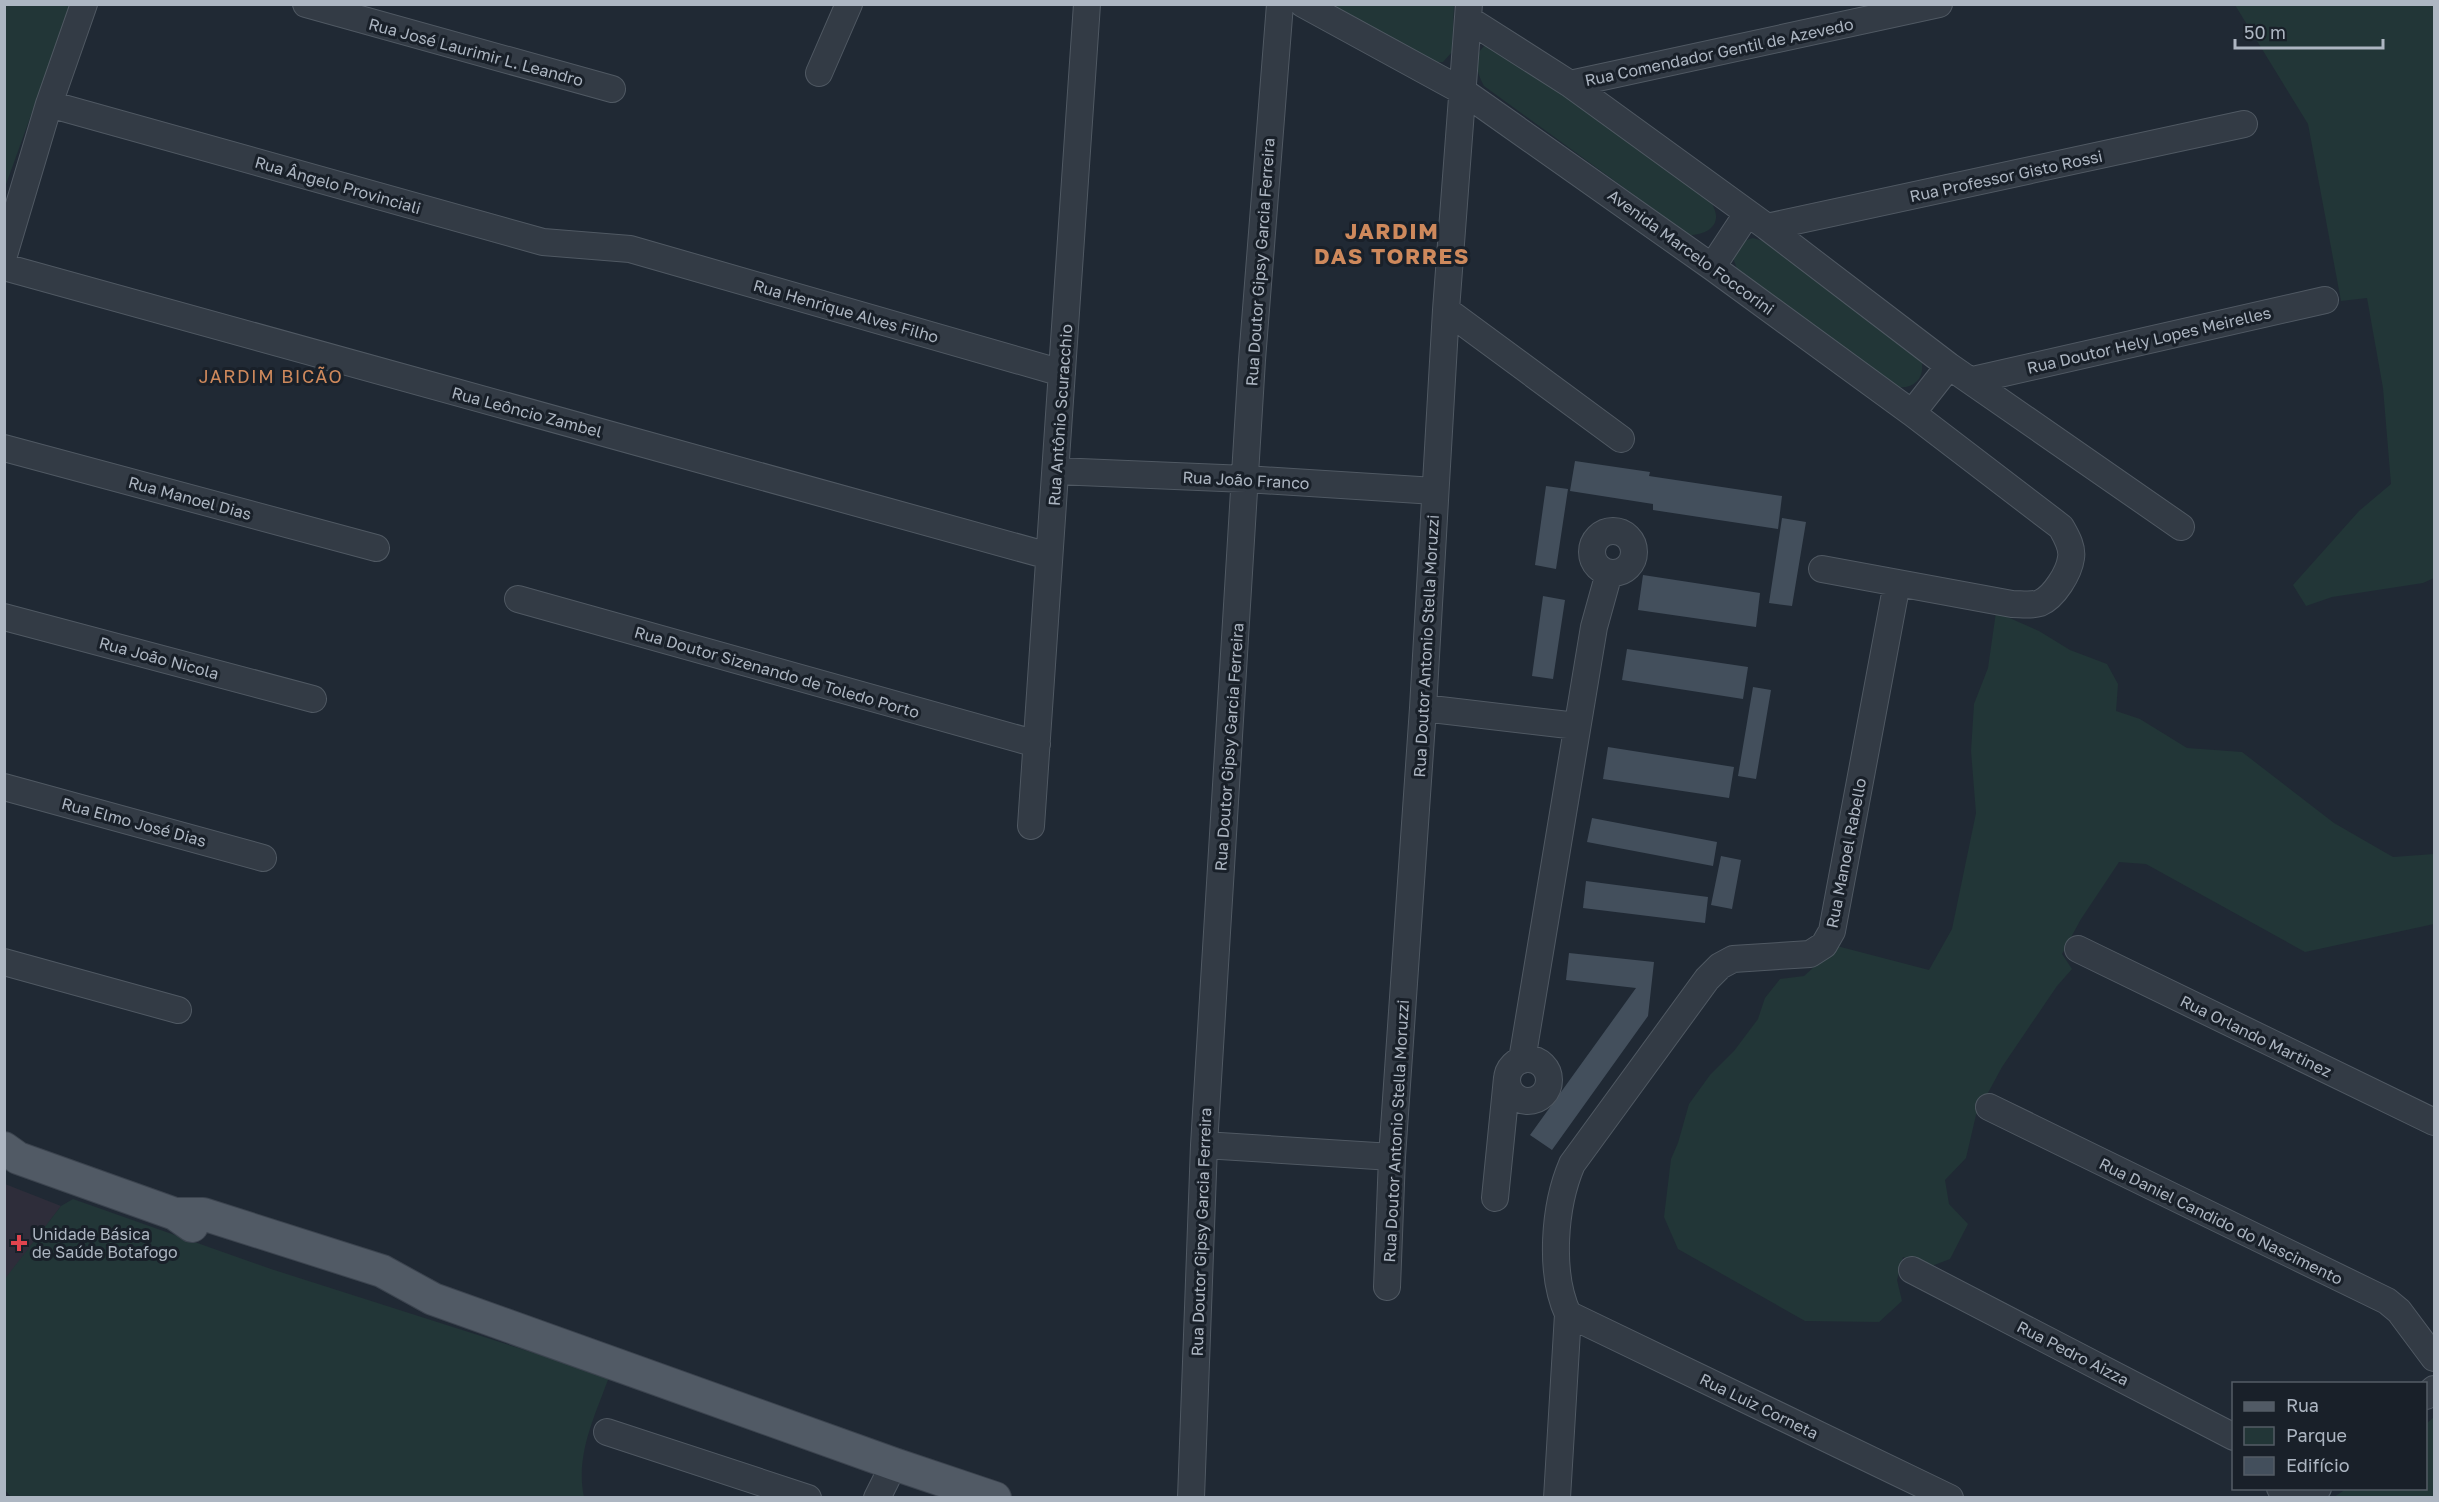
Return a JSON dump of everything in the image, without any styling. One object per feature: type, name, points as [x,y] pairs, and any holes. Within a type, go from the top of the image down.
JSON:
[{"type":"main road","points":[[9,1155],[175,1214],[203,1214],[382,1271],[433,1299],[898,1465],[995,1497]]},
{"type":"main road","points":[[898,1465],[932,1497]]},
{"type":"street","points":[[4,255],[49,104],[84,4]]},
{"type":"street","name":"Rua José Laurimir L. Leandro","points":[[306,4],[612,89]]},
{"type":"street","points":[[819,73],[849,4]]},
{"type":"street","name":"Rua Antônio Scuracchio","points":[[1031,826],[1087,4]]},
{"type":"street","name":"Rua Doutor Gipsy Garcia Ferreira","points":[[1189,1495],[1204,1145],[1252,360],[1280,4]]},
{"type":"street","name":"Avenida Marcelo Foccorini","points":[[1303,4],[1464,92],[1712,267],[1912,413],[2061,527],[2068,538],[2072,558],[2060,583],[2043,602],[2033,605],[2012,604],[1897,583]]},
{"type":"street","name":"Rua Comendador Gentil de Azevedo","points":[[1570,84],[1939,4]]},
{"type":"street","points":[[1468,12],[1757,220],[1949,366],[2181,527]]},
{"type":"street","name":"Rua Doutor Antonio Stella Moruzzi","points":[[1388,1287],[1392,1158],[1422,717],[1446,310],[1464,92],[1468,12]]},
{"type":"street","name":"Rua Ângelo Provinciali","points":[[49,104],[543,242],[630,249]]},
{"type":"street","name":"Rua Professor Gisto Rossi","points":[[1757,220],[2244,124]]},
{"type":"street","points":[[1712,267],[1757,220]]},
{"type":"street","name":"Rua Henrique Alves Filho","points":[[630,249],[1062,374]]},
{"type":"street","name":"Rua Leôncio Zambel","points":[[4,267],[1049,556]]},
{"type":"street","name":"Rua Doutor Hely Lopes Meirelles","points":[[1973,381],[2325,300]]},
{"type":"street","points":[[1446,310],[1621,439]]},
{"type":"street","points":[[1912,413],[1949,366]]},
{"type":"street","name":"Rua Manoel Dias","points":[[4,448],[376,548]]},
{"type":"street","name":"Rua João Franco","points":[[1056,471],[1246,479],[1435,491]]},
{"type":"street","points":[[1822,569],[1897,583]]},
{"type":"street","points":[[1495,1198],[1514,1069],[1594,627],[1608,573]]},
{"type":"street","name":"Rua Manoel Rabello","points":[[1568,1314],[1560,1298],[1557,1267],[1559,1202],[1572,1164],[1707,979],[1720,966],[1733,959],[1810,954],[1824,945],[1832,931],[1897,583]]},
{"type":"street","name":"Rua Doutor Sizenando de Toledo Porto","points":[[518,599],[1036,744]]},
{"type":"street","name":"Rua João Nicola","points":[[4,617],[313,699]]},
{"type":"street","points":[[1422,717],[1490,730],[1576,734]]},
{"type":"street","name":"Rua Elmo José Dias","points":[[4,787],[262,858]]},
{"type":"street","name":"Rua Orlando Martinez","points":[[2078,949],[2434,1122]]},
{"type":"street","points":[[4,962],[178,1010]]},
{"type":"street","points":[[1502,1140],[1542,1096],[1549,1083],[1545,1067],[1539,1061],[1514,1069]]},
{"type":"street","points":[[1514,1069],[1508,1086],[1519,1099],[1534,1100],[1542,1096]]},
{"type":"street","name":"Rua Daniel Candido do Nascimento","points":[[1989,1107],[2386,1301],[2399,1311],[2434,1358]]},
{"type":"street","points":[[1204,1145],[1392,1158]]},
{"type":"street","name":"Rua Pedro Aizza","points":[[1912,1270],[2232,1436]]},
{"type":"street","points":[[1557,1497],[1568,1314]]},
{"type":"street","name":"Rua Luiz Corneta","points":[[1568,1314],[1950,1497]]},
{"type":"street","points":[[607,1432],[808,1497]]},
{"type":"street","points":[[877,1497],[898,1465]]},
{"type":"shaded area","name":"Unidade Básica de Saúde Botafogo","points":[[5,1184],[61,1206],[5,1280]]},
{"type":"green space","points":[[5,5],[71,5],[5,187]]},
{"type":"green space","points":[[1334,5],[1454,5],[1452,52],[1443,62],[1430,62]]},
{"type":"green space","points":[[2235,5],[2434,5],[2434,578],[2423,583],[2332,597],[2306,606],[2293,585],[2359,511],[2391,484],[2383,388],[2367,298],[2341,301],[2308,124]]},
{"type":"green space","points":[[1486,45],[1497,46],[1710,201],[1716,215],[1713,226],[1703,233],[1689,235],[1484,86],[1479,76],[1477,59],[1481,49]]},
{"type":"green space","points":[[1753,238],[1763,241],[1920,356],[1922,369],[1919,379],[1910,386],[1898,387],[1739,274],[1733,258],[1743,241]]},
{"type":"green space","points":[[1996,612],[2039,631],[2070,650],[2107,664],[2118,684],[2116,711],[2140,719],[2187,748],[2242,752],[2334,823],[2393,857],[2434,854],[2434,924],[2305,952],[2146,864],[2119,862],[2081,919],[2062,954],[2072,969],[2057,986],[2002,1067],[1976,1115],[1966,1158],[1945,1180],[1949,1204],[1968,1224],[1950,1259],[1929,1267],[1903,1257],[1897,1280],[1902,1301],[1879,1322],[1805,1321],[1678,1249],[1664,1217],[1671,1159],[1689,1104],[1710,1075],[1734,1051],[1758,1019],[1765,998],[1780,979],[1804,976],[1837,946],[1929,970],[1952,929],[1976,813],[1971,751],[1974,704],[1988,668]]},
{"type":"green space","points":[[73,1199],[271,1269],[609,1377],[584,1451],[582,1481],[584,1497],[11,1497],[4,1489],[4,1280],[61,1206]]},
{"type":"green space","points":[[2434,1417],[2434,1497],[2334,1497],[2344,1490],[2427,1490],[2427,1423]]},
{"type":"building","points":[[1575,461],[1650,472],[1649,476],[1782,496],[1778,529],[1653,510],[1653,504],[1570,491]]},
{"type":"building","points":[[1546,486],[1568,489],[1556,569],[1535,565]]},
{"type":"building","points":[[1782,518],[1806,522],[1792,606],[1769,603]]},
{"type":"building","points":[[1643,575],[1760,593],[1756,627],[1638,610]]},
{"type":"building","points":[[1543,596],[1565,600],[1553,679],[1532,676]]},
{"type":"building","points":[[1627,649],[1748,667],[1743,699],[1622,680]]},
{"type":"building","points":[[1753,687],[1771,690],[1756,779],[1738,776]]},
{"type":"building","points":[[1608,747],[1734,767],[1729,798],[1603,779]]},
{"type":"building","points":[[1592,818],[1717,842],[1713,866],[1587,842]]},
{"type":"building","points":[[1721,856],[1741,860],[1732,909],[1711,905]]},
{"type":"building","points":[[1586,881],[1708,897],[1705,923],[1583,908]]},
{"type":"building","points":[[1569,953],[1654,962],[1648,1016],[1552,1150],[1530,1135],[1636,988],[1566,980]]},
{"type":"place","name":"Unidade Básica de Saúde Botafogo","points":[[19,1243]]},
{"type":"district","name":"JARDIM DAS TORRES","points":[[1392,242]]},
{"type":"district","name":"JARDIM BICÃO","points":[[271,376]]}]
